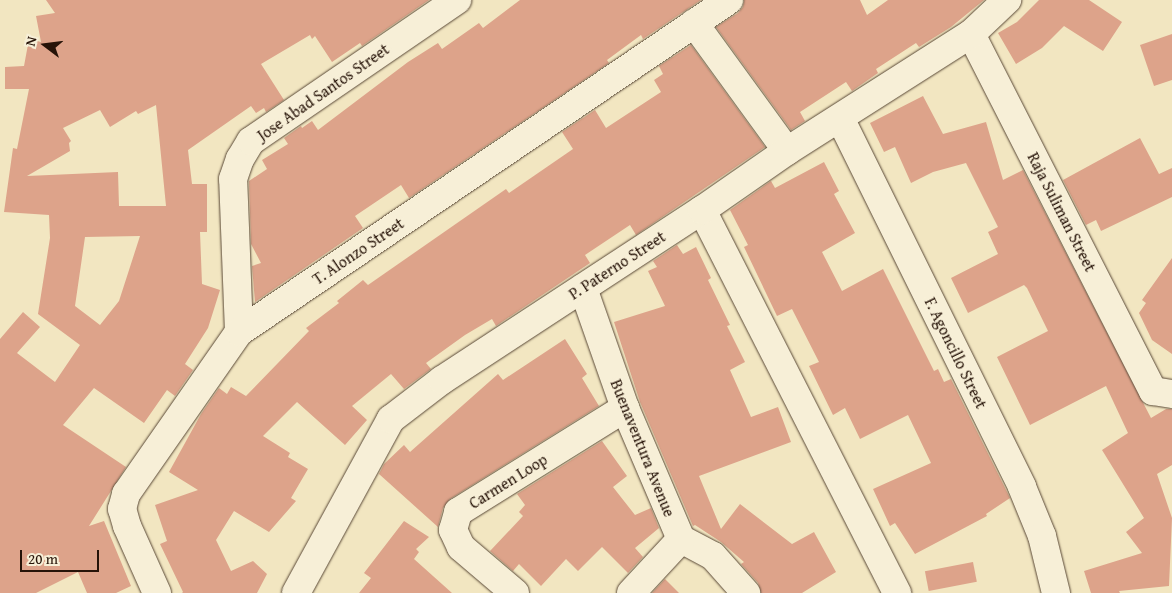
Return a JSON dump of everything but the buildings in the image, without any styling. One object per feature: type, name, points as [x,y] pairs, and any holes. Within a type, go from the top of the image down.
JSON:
[{"type":"street","name":"Jose Abad Santos Street","points":[[239,332],[233,179],[251,141],[457,0]]},
{"type":"street","name":"T. Alonzo Street","points":[[158,593],[127,526],[122,509],[126,494],[239,332],[730,0]]},
{"type":"street","name":"P. Paterno Street","points":[[296,593],[391,419],[442,380],[702,210],[787,151],[971,34],[1007,0]]},
{"type":"street","points":[[694,23],[787,151]]},
{"type":"street","name":"Raja Suliman Street","points":[[971,34],[1162,393]]},
{"type":"street","name":"F. Agoncillo Street","points":[[840,118],[1022,487],[1042,536],[1056,593]]},
{"type":"street","points":[[702,210],[897,593]]},
{"type":"street","name":"Buenaventura Avenue","points":[[583,288],[625,408],[680,539]]},
{"type":"street","name":"Carmen Loop","points":[[515,593],[460,547],[453,530],[458,512],[625,408]]},
{"type":"street","points":[[631,593],[680,539],[713,556],[746,593]]}]
